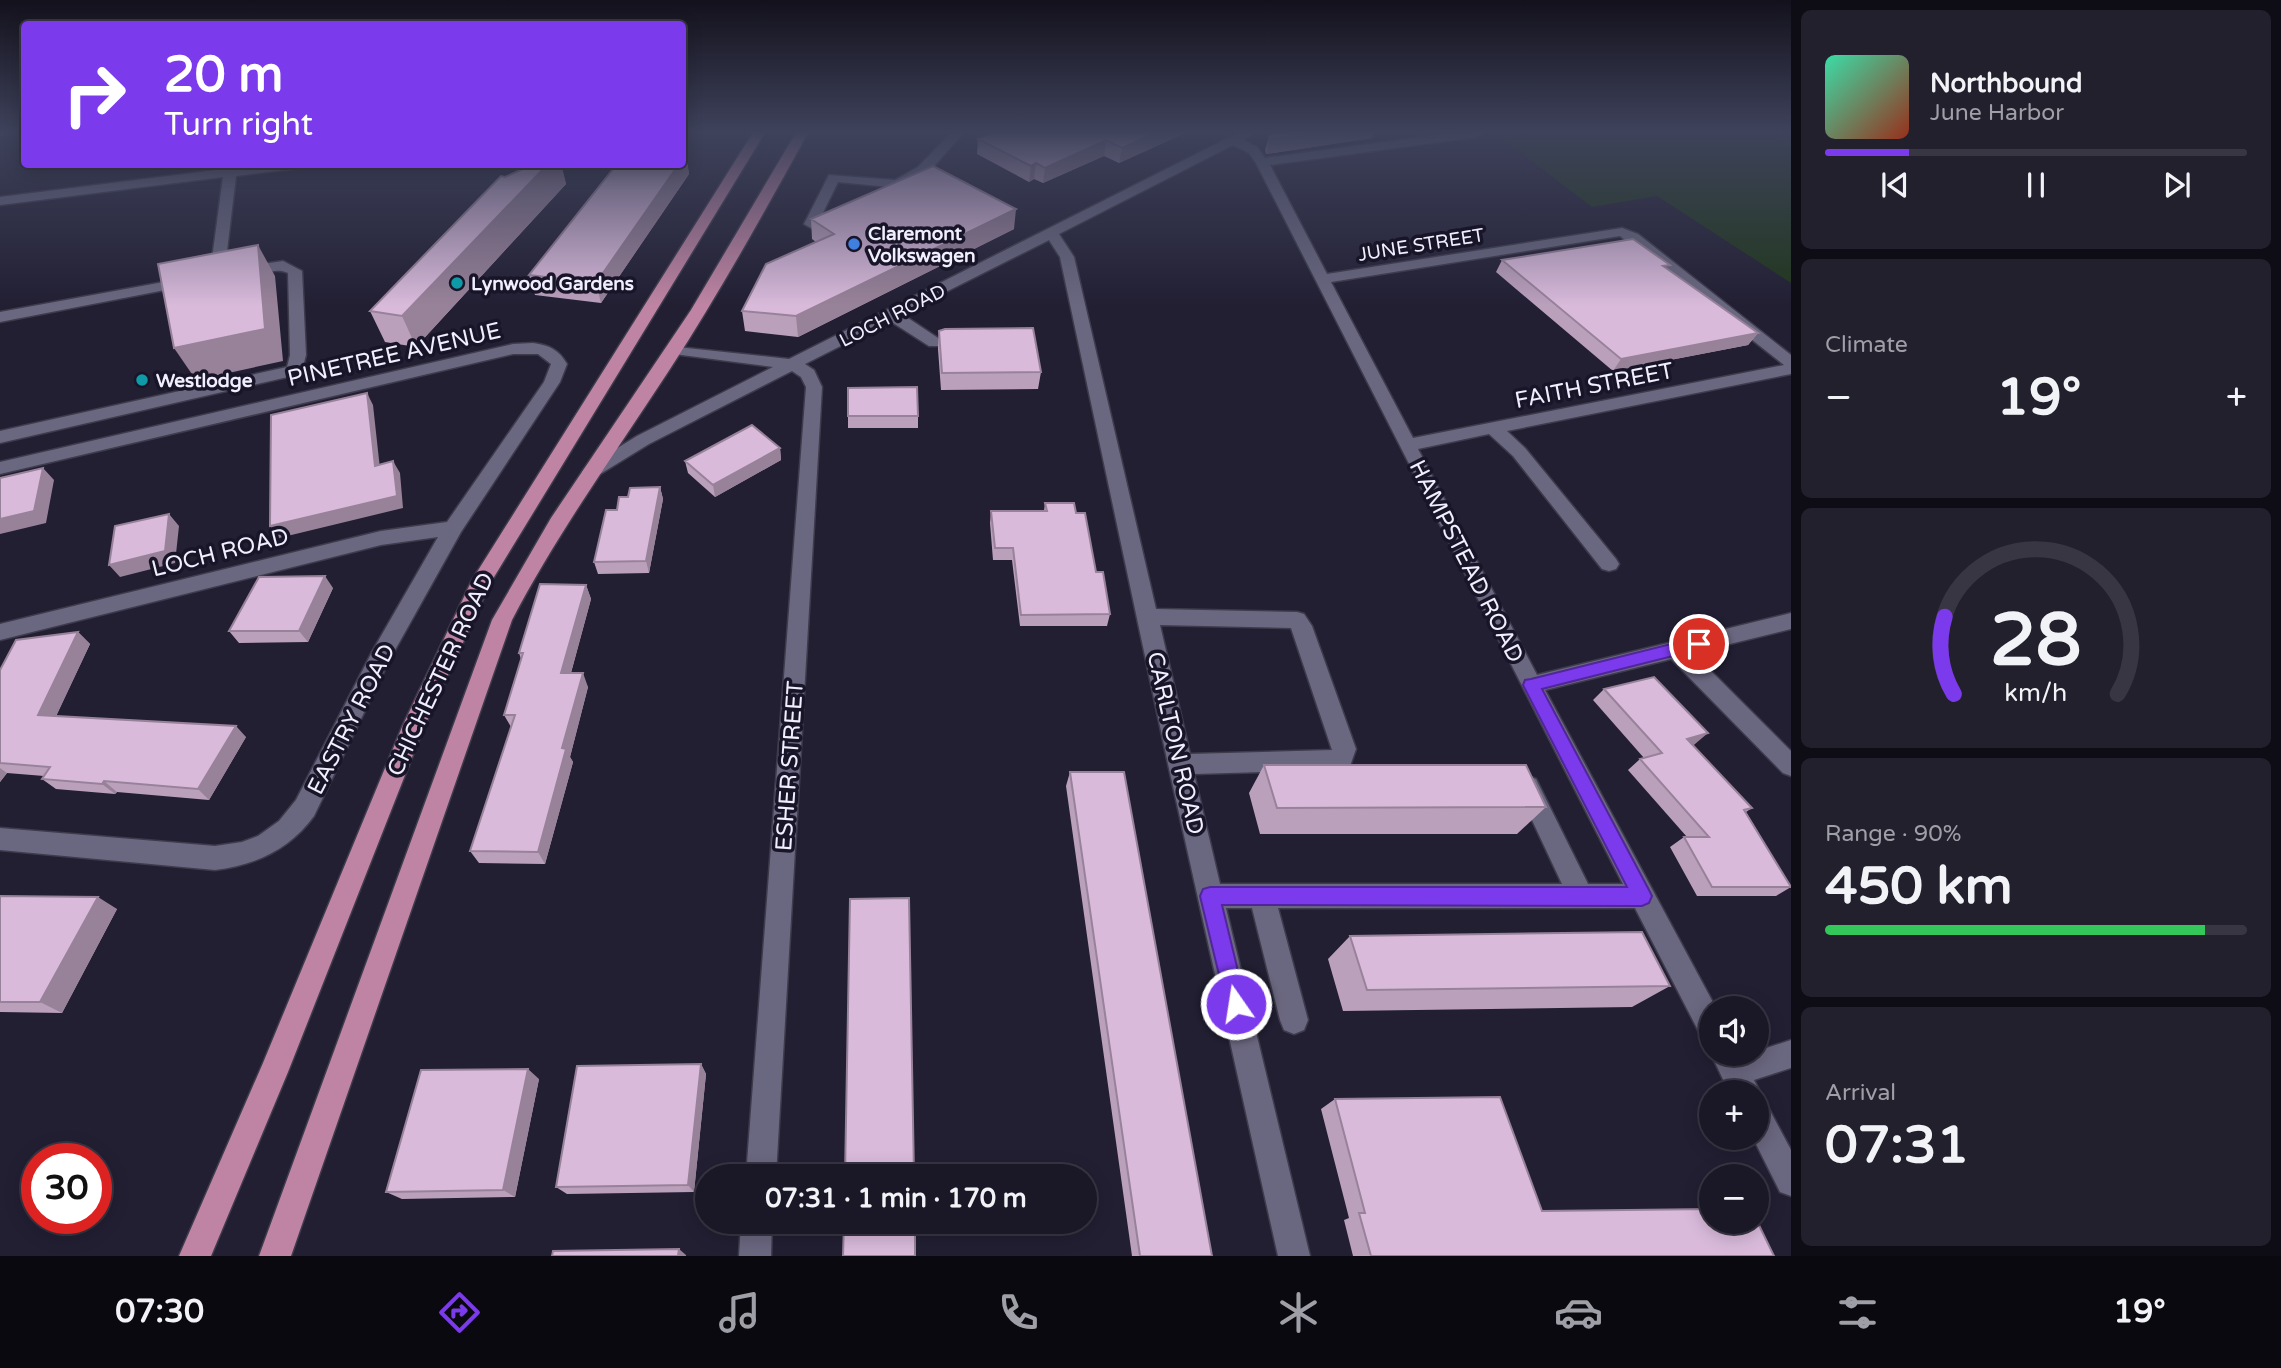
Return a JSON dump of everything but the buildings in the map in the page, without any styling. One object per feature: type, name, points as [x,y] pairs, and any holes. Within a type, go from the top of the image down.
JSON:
[{"type":"main road","name":"CHICHESTER ROAD","points":[[195,1256],[274,1072],[387,789],[482,580],[619,354],[723,190]]},
{"type":"main road","name":"CHICHESTER ROAD","points":[[275,1256],[502,620],[536,555],[674,349],[735,253],[770,190]]},
{"type":"street","points":[[0,201],[96,190]]},
{"type":"street","points":[[219,259],[228,190]]},
{"type":"street","points":[[828,190],[811,224],[831,215]]},
{"type":"street","points":[[874,195],[885,190]]},
{"type":"street","name":"LOCH ROAD","points":[[591,472],[643,440],[1137,190]]},
{"type":"street","name":"HAMPSTEAD ROAD","points":[[1276,190],[1406,445],[1699,1003]]},
{"type":"street","name":"JUNE STREET","points":[[1321,279],[1622,232],[1633,237],[1791,363]]},
{"type":"street","name":"CARLTON ROAD","points":[[1051,234],[1067,257],[1180,764],[1294,1256]]},
{"type":"street","points":[[0,437],[295,370],[298,355],[295,271],[288,265],[277,265],[233,273]]},
{"type":"street","points":[[0,317],[206,278]]},
{"type":"street","points":[[891,314],[935,343]]},
{"type":"street","name":"PINETREE AVENUE","points":[[0,468],[484,349],[534,348],[553,354]]},
{"type":"street","points":[[674,349],[795,365]]},
{"type":"street","name":"EASTRY ROAD","points":[[0,839],[215,858],[234,857],[272,842],[290,829],[305,808],[381,656],[453,528],[552,382],[559,364],[553,354]]},
{"type":"street","name":"ESHER STREET","points":[[762,1164],[815,403],[814,387],[808,374],[795,365]]},
{"type":"street","name":"FAITH STREET","points":[[1406,445],[1791,369]]},
{"type":"street","points":[[1493,428],[1519,452],[1609,564]]},
{"type":"street","name":"LOCH ROAD","points":[[0,632],[381,538],[453,528]]},
{"type":"street","points":[[1148,617],[1297,620],[1302,626],[1344,754],[1342,759],[1337,760],[1180,764]]},
{"type":"street","points":[[1531,685],[1791,621]]},
{"type":"street","points":[[1676,650],[1791,766]]},
{"type":"street","points":[[1523,777],[1580,895]]},
{"type":"street","points":[[1262,895],[1294,1020]]},
{"type":"street","points":[[1210,896],[1642,896]]},
{"type":"street","points":[[1735,1073],[1791,1054]]},
{"type":"street","points":[[1769,1138],[1791,1181]]},
{"type":"street","points":[[755,1256],[756,1234]]},
{"type":"green space","points":[[1569,190],[1791,190],[1791,283],[1657,196],[1592,207]]},
{"type":"place","name":"Claremont Volkswagen","points":[[854,244]]},
{"type":"place","name":"Lynwood Gardens","points":[[457,283]]},
{"type":"place","name":"Westlodge","points":[[142,380]]},
{"type":"route","points":[[1236,1004],[1210,896],[1642,896],[1531,685],[1699,644]]}]
